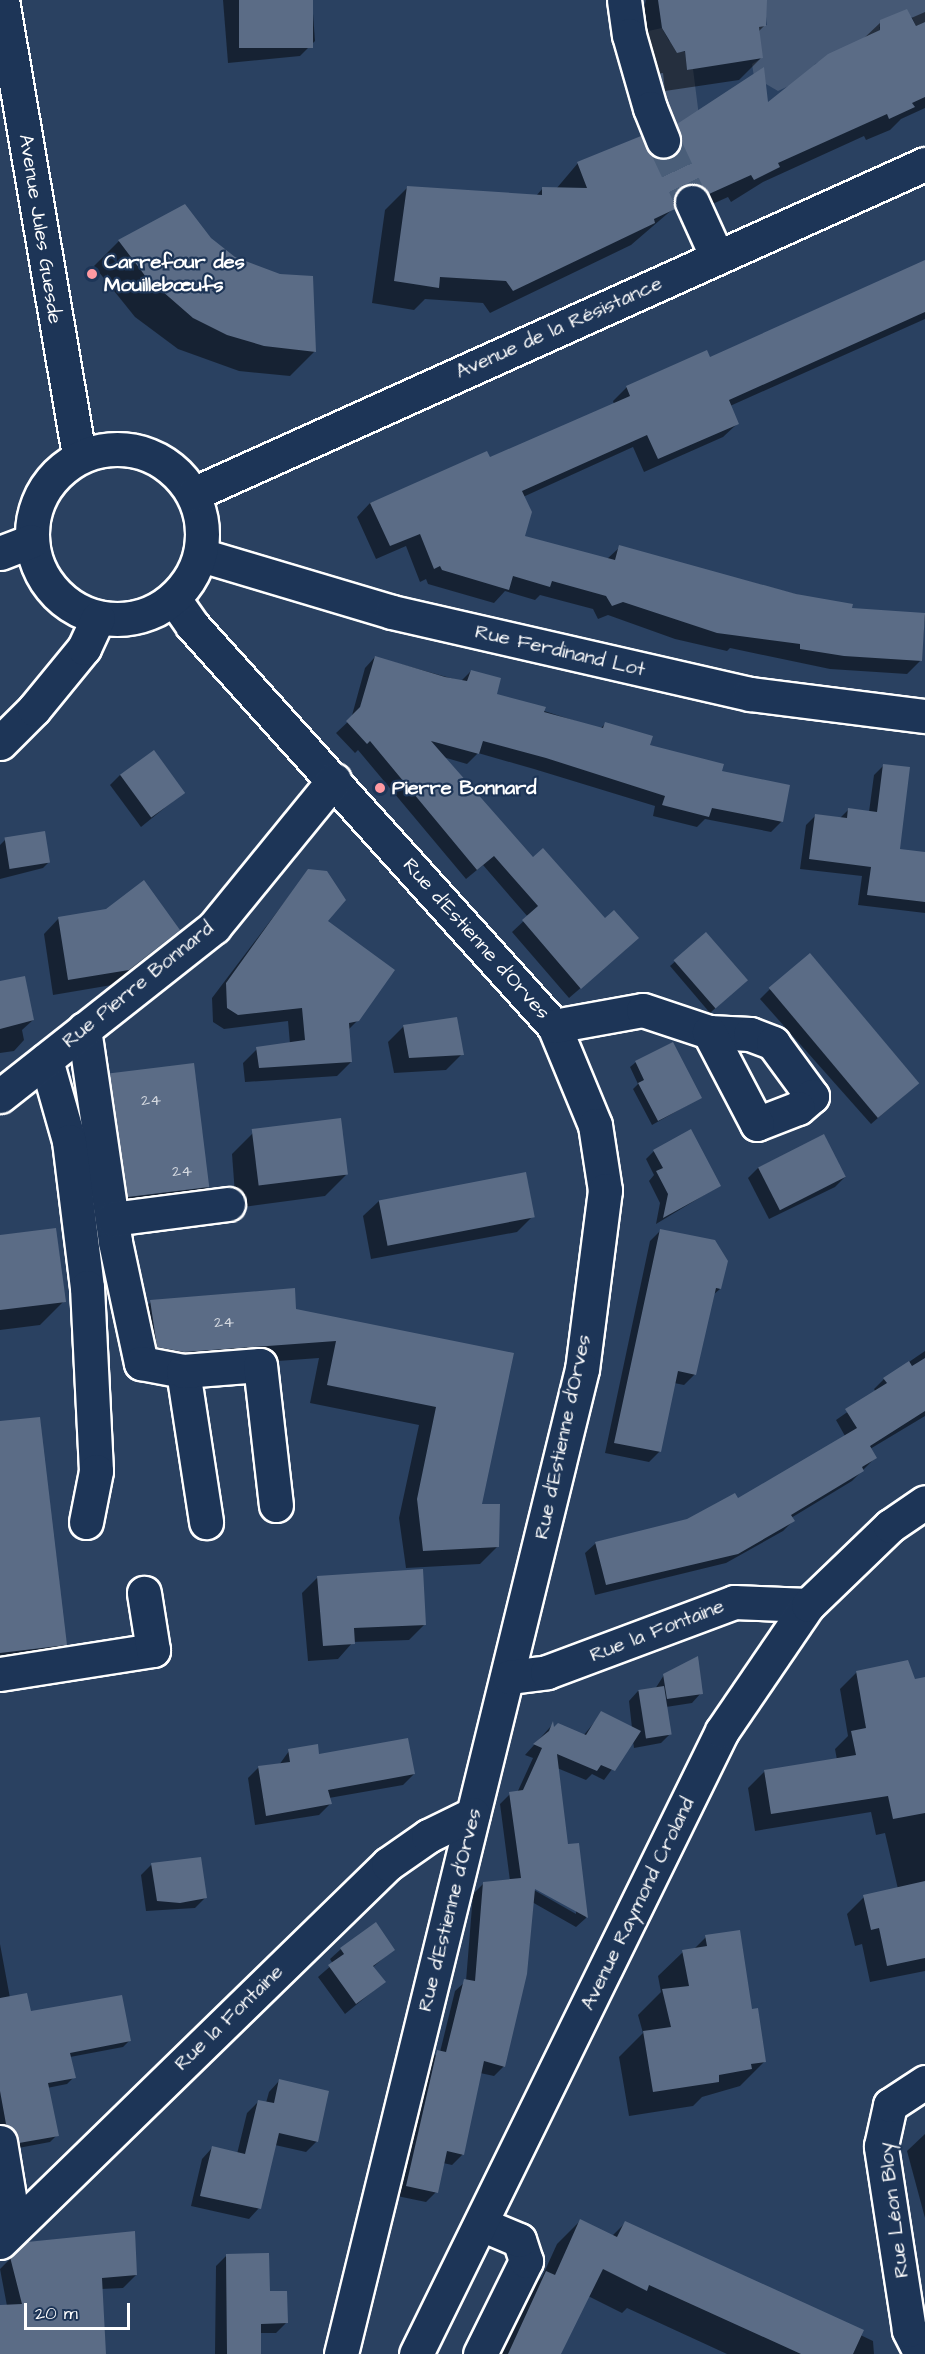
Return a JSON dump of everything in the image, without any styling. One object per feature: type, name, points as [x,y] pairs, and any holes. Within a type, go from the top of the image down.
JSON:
[{"type":"street","name":"Avenue Jules Guesde","points":[[2,0],[79,457]]},
{"type":"street","points":[[624,0],[629,35],[650,108],[663,140]]},
{"type":"street","name":"Avenue de la Résistance","points":[[193,494],[925,164]]},
{"type":"street","points":[[692,202],[717,257]]},
{"type":"street","points":[[130,449],[156,458],[178,473],[193,494],[201,513],[201,555],[195,571],[174,599],[151,613],[125,620],[98,618],[73,608],[52,591],[38,567],[32,541],[33,515],[43,492],[58,472],[79,457],[104,450],[130,449]]},
{"type":"street","points":[[0,553],[32,541]]},
{"type":"street","name":"Rue Ferdinand Lot","points":[[201,555],[392,612],[750,694],[925,716]]},
{"type":"street","name":"Rue d'Estienne d'Orves","points":[[174,599],[192,625],[554,1026],[595,1125],[604,1190],[582,1369],[346,2348]]},
{"type":"street","points":[[0,742],[34,709],[84,648],[98,618]]},
{"type":"street","name":"Rue Pierre Bonnard","points":[[0,1096],[214,927],[334,780]]},
{"type":"street","points":[[554,1026],[643,1010],[709,1032]]},
{"type":"street","points":[[84,1029],[112,1219],[141,1363],[183,1371],[260,1365],[276,1505]]},
{"type":"street","points":[[46,1060],[69,1141],[87,1287],[96,1471],[86,1522]]},
{"type":"street","points":[[112,1219],[228,1204]]},
{"type":"street","points":[[183,1371],[206,1522]]},
{"type":"street","name":"Avenue Raymond Croland","points":[[417,2354],[722,1731],[808,1605],[890,1526],[925,1502]]},
{"type":"street","points":[[0,1674],[153,1650],[144,1593]]},
{"type":"street","name":"Rue la Fontaine","points":[[509,1677],[547,1672],[734,1602],[808,1605]]},
{"type":"street","name":"Rue la Fontaine","points":[[7,2235],[388,1864],[428,1836],[473,1814]]},
{"type":"street","name":"Rue Léon Bloy","points":[[921,2354],[909,2330],[881,2146],[890,2105],[925,2082]]},
{"type":"street","points":[[0,2142],[7,2235]]},
{"type":"street","points":[[480,2354],[526,2260],[519,2240],[481,2224]]},
{"type":"shaded area","points":[[764,0],[925,0],[925,22],[916,26],[912,17],[879,27],[880,30],[815,64],[808,77],[778,91],[754,77],[752,64],[760,59],[759,27],[767,25]]},
{"type":"shaded area","points":[[662,28],[669,41],[676,40],[678,52],[685,52],[687,70],[693,69],[699,116],[670,130],[644,32]]},
{"type":"building","points":[[239,0],[313,0],[313,48],[239,48]]},
{"type":"building","points":[[658,0],[767,0],[766,26],[759,27],[763,58],[687,70],[685,51],[677,53],[662,28]]},
{"type":"building","points":[[907,9],[916,26],[925,22],[925,97],[912,103],[915,107],[889,119],[887,114],[778,163],[780,167],[754,180],[751,175],[709,194],[694,183],[684,185],[673,200],[675,209],[654,219],[655,223],[513,291],[506,281],[440,277],[439,288],[394,281],[407,186],[542,195],[542,187],[587,188],[577,162],[641,136],[652,155],[671,157],[681,143],[677,124],[764,67],[768,102],[828,54],[880,30],[880,20]]},
{"type":"building","points":[[185,204],[211,238],[235,257],[280,274],[313,276],[316,352],[264,346],[227,335],[193,318],[146,277],[118,240]]},
{"type":"building","points":[[925,260],[925,312],[729,400],[739,424],[658,459],[647,435],[522,491],[532,512],[525,536],[615,560],[619,545],[796,594],[853,604],[852,608],[925,613],[922,661],[844,656],[800,649],[800,644],[717,633],[623,602],[612,606],[606,596],[552,581],[550,587],[513,576],[509,590],[442,570],[440,566],[434,569],[420,534],[390,546],[370,503],[487,451],[490,457],[630,396],[626,386],[707,350],[710,357]]},
{"type":"building","points":[[375,656],[445,677],[467,681],[471,670],[501,678],[497,694],[546,707],[544,712],[603,728],[605,722],[653,736],[650,745],[724,764],[722,771],[790,785],[783,822],[712,808],[709,817],[662,805],[665,796],[546,758],[483,741],[479,754],[431,741],[533,857],[543,848],[605,918],[614,910],[639,938],[581,989],[522,920],[538,906],[494,856],[477,870],[370,741],[367,744],[346,721],[360,707]]},
{"type":"building","points":[[154,750],[185,793],[151,818],[120,775]]},
{"type":"building","points":[[883,764],[910,767],[900,849],[925,852],[925,902],[867,895],[871,867],[809,859],[815,814],[847,818],[848,808],[877,812]]},
{"type":"building","points":[[45,831],[50,863],[10,869],[5,837]]},
{"type":"building","points":[[308,869],[327,871],[346,900],[328,921],[395,970],[359,1021],[349,1023],[352,1062],[259,1068],[256,1047],[305,1040],[302,1008],[238,1015],[227,1008],[226,983]]},
{"type":"building","points":[[144,880],[180,930],[129,970],[68,980],[58,917],[106,909]]},
{"type":"building","points":[[706,932],[748,980],[716,1009],[674,960]]},
{"type":"building","points":[[810,953],[919,1083],[878,1118],[769,988]]},
{"type":"building","points":[[25,976],[34,1020],[0,1029],[0,981]]},
{"type":"building","points":[[457,1017],[464,1055],[409,1058],[403,1025]]},
{"type":"building","points":[[673,1042],[702,1098],[658,1121],[638,1083],[644,1080],[635,1061]]},
{"type":"building","points":[[194,1063],[209,1187],[124,1198],[109,1073]]},
{"type":"building","points":[[341,1118],[348,1175],[259,1186],[252,1129]]},
{"type":"building","points":[[691,1129],[721,1186],[663,1218],[668,1194],[656,1171],[663,1168],[653,1150]]},
{"type":"building","points":[[824,1134],[846,1177],[780,1210],[758,1168]]},
{"type":"building","points":[[526,1172],[535,1217],[388,1246],[379,1201]]},
{"type":"building","points":[[56,1228],[66,1302],[0,1310],[0,1235]]},
{"type":"building","points":[[660,1229],[715,1240],[728,1261],[721,1289],[716,1288],[696,1375],[678,1371],[661,1452],[614,1443]]},
{"type":"building","points":[[295,1288],[296,1309],[514,1353],[482,1504],[500,1504],[499,1547],[423,1551],[417,1499],[436,1407],[327,1385],[336,1341],[184,1352],[157,1347],[150,1300]]},
{"type":"building","points":[[925,1358],[925,1411],[870,1446],[877,1458],[862,1467],[864,1471],[791,1515],[795,1521],[738,1554],[606,1585],[595,1542],[687,1519],[735,1493],[738,1498],[857,1428],[845,1409],[887,1383],[883,1378],[909,1361],[912,1366]]},
{"type":"building","points":[[40,1417],[67,1645],[0,1653],[0,1421]]},
{"type":"building","points":[[423,1569],[426,1625],[354,1628],[355,1644],[323,1646],[317,1576]]},
{"type":"building","points":[[698,1656],[703,1694],[667,1699],[663,1674]]},
{"type":"building","points":[[908,1660],[915,1679],[925,1677],[925,1813],[893,1819],[888,1796],[771,1814],[764,1770],[856,1755],[851,1731],[866,1728],[856,1671]]},
{"type":"building","points":[[664,1686],[672,1734],[646,1738],[638,1690]]},
{"type":"building","points":[[601,1711],[641,1731],[615,1771],[601,1765],[597,1771],[557,1754],[568,1844],[579,1843],[588,1918],[535,1889],[527,1974],[505,2067],[484,2061],[464,2155],[447,2151],[438,2193],[406,2186],[437,2050],[446,2052],[464,1979],[475,1981],[483,1882],[521,1878],[509,1792],[523,1790],[542,1748],[533,1744],[549,1731],[553,1721],[554,1727],[558,1723],[586,1735]]},
{"type":"building","points":[[408,1738],[415,1774],[328,1790],[332,1804],[266,1816],[258,1766],[290,1762],[288,1749],[318,1744],[319,1754]]},
{"type":"building","points":[[201,1857],[207,1898],[180,1903],[157,1901],[151,1863]]},
{"type":"building","points":[[925,1881],[925,1958],[887,1966],[879,1928],[871,1930],[863,1895]]},
{"type":"building","points":[[376,1922],[395,1950],[373,1966],[386,1982],[356,2004],[328,1965],[344,1954],[340,1948]]},
{"type":"building","points":[[740,1930],[752,2009],[758,2008],[766,2062],[751,2064],[752,2069],[719,2075],[719,2082],[653,2092],[643,2031],[671,2027],[662,1989],[689,1986],[682,1950],[707,1946],[705,1935]]},
{"type":"building","points":[[27,1993],[31,2011],[122,1995],[131,2041],[70,2053],[76,2078],[48,2083],[59,2136],[19,2143],[15,2131],[6,2124],[0,2091],[0,1998]]},
{"type":"building","points":[[279,2079],[329,2091],[318,2142],[279,2133],[261,2209],[200,2196],[212,2146],[245,2154],[258,2100],[274,2103]]},
{"type":"building","points":[[580,2219],[617,2237],[625,2221],[864,2330],[853,2354],[801,2354],[649,2285],[647,2291],[603,2269],[561,2354],[508,2354],[546,2271],[555,2275]]},
{"type":"building","points":[[135,2231],[137,2275],[102,2278],[106,2354],[0,2354],[0,2305],[22,2304],[10,2257],[27,2242]]},
{"type":"building","points":[[269,2253],[270,2291],[287,2291],[288,2323],[261,2324],[261,2354],[227,2354],[226,2254]]},
{"type":"tunnel","points":[[663,140],[692,202]]},
{"type":"place","name":"Carrefour des Mouillebœufs","points":[[92,274]]},
{"type":"place","name":"Pierre Bonnard","points":[[380,788]]}]
